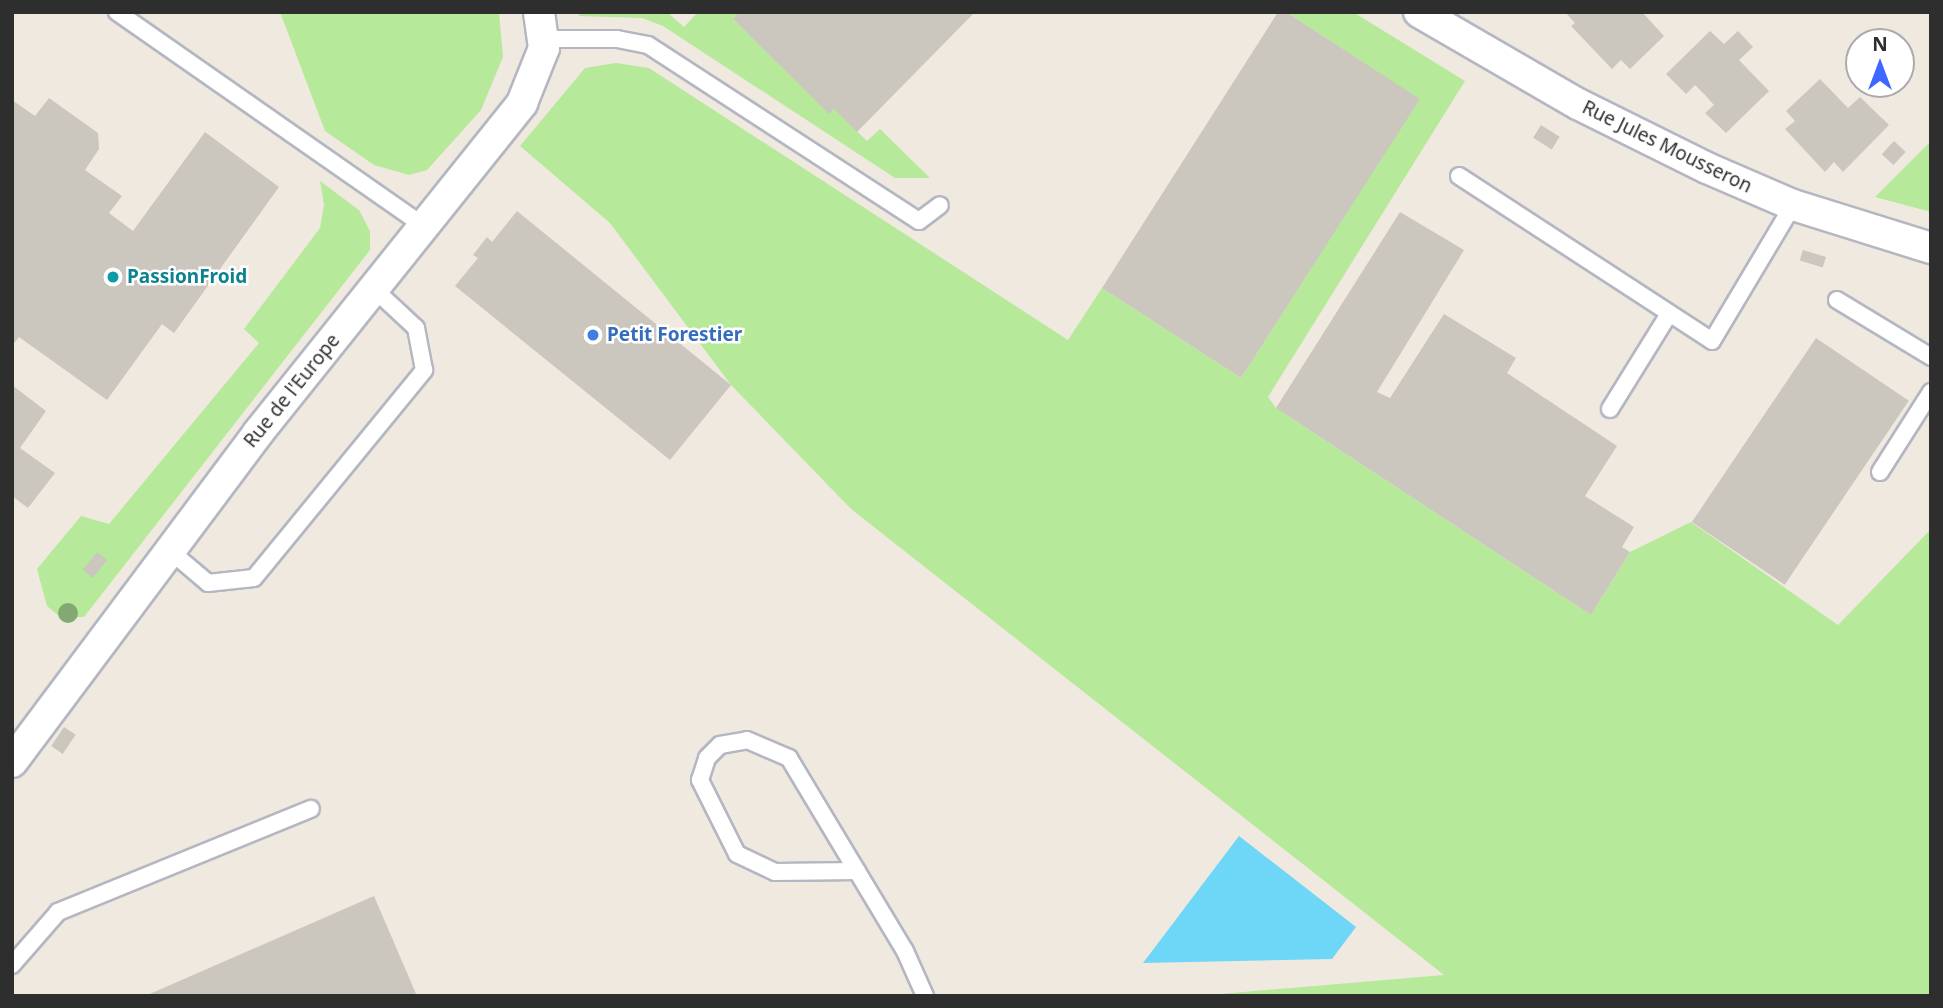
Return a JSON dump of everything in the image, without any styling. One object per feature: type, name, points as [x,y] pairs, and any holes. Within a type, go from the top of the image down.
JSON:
[{"type":"street","name":"Rue Jules Mousseron","points":[[1419,12],[1577,104],[1793,205],[1931,248]]},
{"type":"street","name":"Rue de l'Europe","points":[[12,762],[169,550],[522,103],[537,74],[542,25]]},
{"type":"lane","points":[[117,12],[424,226]]},
{"type":"lane","points":[[542,25],[648,45],[919,221],[940,205]]},
{"type":"lane","points":[[1459,176],[1712,341],[1793,205]]},
{"type":"lane","points":[[169,550],[208,583],[254,578],[424,370],[416,328],[374,289]]},
{"type":"lane","points":[[1837,300],[1931,357]]},
{"type":"lane","points":[[1610,409],[1669,314]]},
{"type":"lane","points":[[1880,472],[1928,401]]},
{"type":"lane","points":[[857,871],[775,872],[737,854],[701,780],[707,758],[720,745],[747,740],[789,758],[857,871],[905,951],[925,996]]},
{"type":"lane","points":[[12,965],[58,912],[311,808]]},
{"type":"green space","points":[[280,12],[499,12],[503,57],[481,110],[427,170],[409,175],[374,165],[325,131]]},
{"type":"green space","points":[[582,12],[667,12],[684,27],[698,12],[739,12],[733,19],[829,113],[834,109],[867,141],[880,129],[930,178],[895,178],[663,26],[642,18],[578,16]]},
{"type":"green space","points":[[1286,12],[1353,12],[1465,81],[1268,397],[1276,408],[1591,615],[1630,552],[1691,522],[1838,625],[1931,529],[1931,996],[1197,996],[1444,975],[851,509],[731,385],[610,223],[520,146],[585,68],[616,63],[649,68],[1068,340],[1102,288],[1241,378],[1419,99]]},
{"type":"green space","points":[[1931,141],[1931,212],[1875,197]]},
{"type":"green space","points":[[320,181],[359,210],[370,231],[370,250],[84,617],[60,617],[47,606],[37,569],[81,516],[109,524],[259,343],[244,329],[320,228],[324,205]]},
{"type":"water","points":[[1239,836],[1356,927],[1332,959],[1143,963]]},
{"type":"building","points":[[739,12],[975,12],[857,132],[834,109],[829,114],[733,19]]},
{"type":"building","points":[[1278,12],[1286,12],[1420,99],[1241,378],[1102,288]]},
{"type":"building","points":[[1565,12],[1642,12],[1664,36],[1630,69],[1621,60],[1612,69],[1571,26],[1575,23]]},
{"type":"building","points":[[1710,31],[1724,44],[1738,31],[1753,47],[1739,60],[1769,91],[1726,133],[1705,113],[1714,105],[1695,85],[1686,94],[1666,74]]},
{"type":"building","points":[[1820,79],[1848,108],[1861,98],[1889,125],[1843,172],[1834,162],[1825,172],[1785,129],[1795,121],[1786,111]]},
{"type":"building","name":"PassionFroid","points":[[49,98],[98,133],[99,149],[85,170],[122,196],[109,213],[133,231],[205,132],[279,187],[174,333],[162,324],[107,400],[19,337],[12,346],[12,100],[35,116]]},
{"type":"building","points":[[1541,125],[1560,137],[1552,149],[1533,138]]},
{"type":"building","points":[[1894,141],[1906,152],[1893,165],[1882,154]]},
{"type":"building","name":"Petit Forestier","points":[[517,211],[731,385],[670,460],[455,286],[478,258],[473,255],[487,237],[492,242]]},
{"type":"building","points":[[1400,212],[1464,250],[1377,392],[1390,398],[1444,314],[1516,358],[1507,373],[1617,446],[1585,496],[1634,527],[1622,547],[1630,552],[1591,615],[1276,408]]},
{"type":"building","points":[[1803,250],[1826,257],[1823,268],[1800,261]]},
{"type":"building","points":[[1816,338],[1909,401],[1785,585],[1692,522]]},
{"type":"building","points":[[12,385],[46,411],[20,448],[55,473],[28,508],[12,496]]},
{"type":"building","points":[[97,552],[107,560],[93,578],[83,570]]},
{"type":"building","points":[[64,727],[76,735],[63,754],[51,746]]},
{"type":"building","points":[[374,896],[417,996],[145,996]]},
{"type":"place","name":"PassionFroid","points":[[113,277]]},
{"type":"place","name":"Petit Forestier","points":[[593,335]]}]
